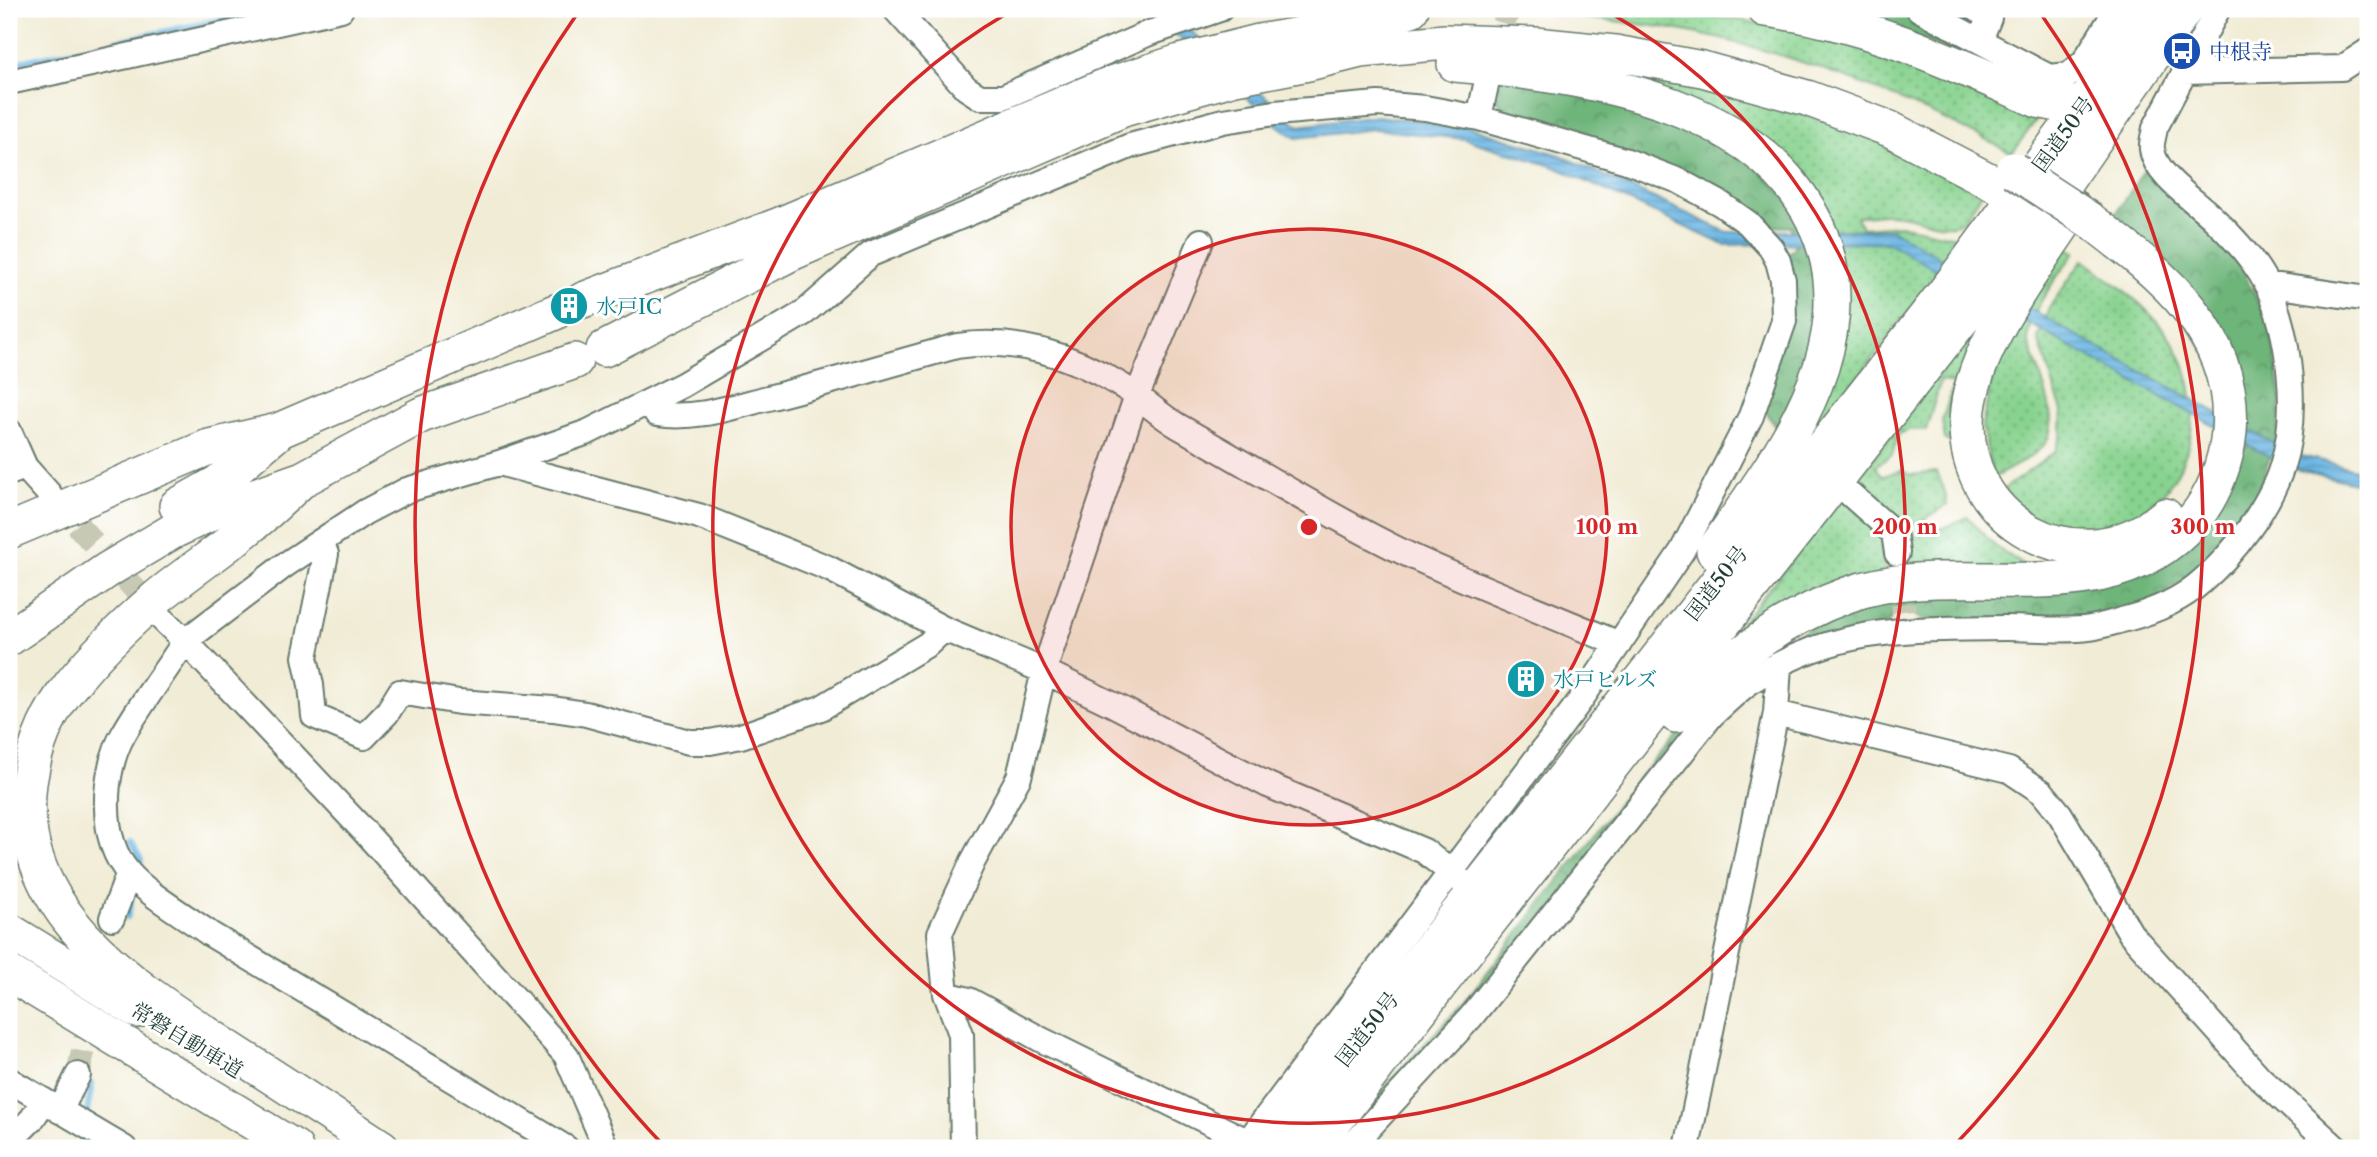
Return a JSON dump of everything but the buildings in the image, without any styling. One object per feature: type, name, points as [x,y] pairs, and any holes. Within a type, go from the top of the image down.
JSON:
[{"type":"highway","points":[[9,531],[209,447],[278,431],[569,306],[780,225],[1106,86],[1180,62],[1259,42],[1339,28],[1411,9]]},
{"type":"highway","points":[[1765,9],[1856,26],[1925,50],[2038,100],[2084,104]]},
{"type":"highway","name":"国道50号","points":[[1257,1146],[1463,882],[1591,742],[1954,282],[2084,104],[2147,9]]},
{"type":"highway","points":[[2085,229],[2168,316],[2191,350],[2204,385],[2207,404],[2203,446],[2197,467],[2178,501],[2151,527],[2136,536],[2104,546],[2054,543],[2022,529],[2007,517],[1980,483],[1972,465],[1968,445],[1968,409],[1972,387],[1991,342],[2132,115],[2183,14]]},
{"type":"highway","name":"国道50号","points":[[1314,1148],[2032,230],[2183,14]]},
{"type":"highway","points":[[1339,28],[1514,25],[1636,36],[1780,68],[1865,97],[1941,131],[2085,229],[2138,257],[2189,307],[2206,332],[2226,378],[2230,423],[2225,457],[2212,491],[2200,511],[2170,543],[2151,555],[2108,573],[2045,581],[1940,579],[1909,582],[1849,594],[1795,618],[1748,648],[1716,674],[1645,749],[1512,918],[1440,984]]},
{"type":"highway","points":[[9,638],[108,569],[173,531],[221,508],[303,478],[421,415],[589,355],[791,254],[1123,109],[1235,76],[1308,63],[1360,50],[1445,43],[1576,48],[1702,69],[1807,98],[2007,178]]},
{"type":"highway","points":[[1308,63],[1401,60],[1490,67],[1567,79],[1646,98],[1692,114],[1758,151],[1787,180],[1813,216],[1828,261],[1832,287],[1828,338],[1815,384],[1788,439],[1766,475],[1591,742]]},
{"type":"highway","points":[[9,611],[39,588],[96,552],[218,483],[278,431]]},
{"type":"highway","points":[[303,478],[248,528],[157,598],[118,633],[68,689],[40,737],[32,765],[28,793],[30,834],[50,892],[80,933],[118,971],[166,1007],[382,1148]]},
{"type":"highway","name":"常磐自動車道","points":[[9,931],[365,1148]]},
{"type":"highway","name":"常磐自動車道","points":[[9,973],[295,1148]]},
{"type":"highway","points":[[9,988],[193,1087]]},
{"type":"street","points":[[9,82],[341,9]]},
{"type":"street","points":[[895,9],[966,88],[980,97],[1003,97],[1147,34],[1220,9]]},
{"type":"street","points":[[1919,9],[2049,77],[2069,75],[2084,62],[2117,9]]},
{"type":"street","points":[[1977,9],[1989,18],[1980,40]]},
{"type":"street","points":[[1350,1148],[1478,1010],[1711,716],[1750,682],[1779,665],[1837,641],[1905,620],[2088,628],[2129,618],[2177,599],[2202,582],[2246,533],[2262,509],[2282,467],[2287,444],[2291,407],[2280,324],[2266,284],[2243,251],[2215,220],[2164,176],[2152,150],[2155,128],[2218,9]]},
{"type":"street","points":[[2184,72],[2342,68],[2368,51]]},
{"type":"street","points":[[1479,118],[1486,85]]},
{"type":"street","points":[[499,463],[699,516],[828,568],[944,629],[1044,671],[1268,785],[1424,852],[1463,882],[1544,752],[1682,551],[1751,416],[1784,321],[1783,280],[1771,248],[1748,223],[1721,204],[1679,181],[1627,161],[1479,118],[1425,108],[1378,104],[1275,113],[1223,121],[1130,146],[871,254],[804,313],[682,386],[587,432],[499,463],[407,490],[365,512],[285,565],[185,641],[121,737],[108,782],[107,821],[116,854],[129,873],[211,934],[566,1148]]},
{"type":"street","points":[[963,1148],[961,1034],[946,994],[940,933],[973,861],[1019,777],[1044,671],[1136,397],[1201,241]]},
{"type":"street","points":[[2266,284],[2368,299]]},
{"type":"street","points":[[649,402],[657,414],[675,417],[711,412],[809,388],[957,346],[980,342],[1009,344],[1075,361],[1125,388],[1157,414],[1409,555],[1619,644]]},
{"type":"street","points":[[1751,416],[1775,435]]},
{"type":"street","points":[[9,431],[17,470],[50,495]]},
{"type":"street","points":[[1850,494],[1894,533],[1897,553]]},
{"type":"street","points":[[321,542],[326,554],[304,657],[311,685],[314,716],[364,737],[387,713],[400,692],[459,702],[586,714],[689,742],[710,742],[741,736],[821,708],[928,645],[944,629]]},
{"type":"street","points":[[159,616],[364,831],[566,1055],[606,1148]]},
{"type":"street","points":[[1686,1148],[1776,713],[1779,665]]},
{"type":"street","points":[[1776,713],[2009,770],[2042,792],[2060,814],[2131,934],[2260,1078],[2336,1148]]},
{"type":"street","points":[[112,918],[129,873]]},
{"type":"street","points":[[946,994],[969,1000],[1040,1039],[1257,1146]]},
{"type":"street","points":[[9,1142],[32,1119],[52,1106],[78,1075]]},
{"type":"street","points":[[9,1080],[124,1148]]},
{"type":"green space","points":[[1838,9],[1908,11],[1960,35],[2014,75]]},
{"type":"green space","points":[[1589,10],[1726,18],[1849,38],[1971,86],[2017,111],[2039,116],[2012,153],[1895,97],[1773,53],[1672,29],[1552,14]]},
{"type":"green space","points":[[1556,59],[1656,73],[1844,125],[1982,193],[1966,217],[1954,225],[1888,214],[1857,217],[1862,228],[1900,225],[1955,237],[1963,235],[1989,199],[1994,202],[1829,414],[1801,440],[1840,260]]},
{"type":"green space","points":[[1500,75],[1622,103],[1748,158],[1788,200],[1821,285],[1811,353],[1777,430],[1764,408],[1786,255],[1795,248],[1791,227],[1766,226],[1508,115],[1497,100]]},
{"type":"green space","points":[[2146,167],[2234,254],[2271,327],[2281,398],[2277,437],[2255,502],[2221,548],[2155,601],[2097,617],[1922,620],[1912,613],[1895,611],[1888,624],[1759,665],[1471,1006],[1340,1148],[1332,1148],[1364,1107],[1461,1006],[1628,791],[1708,699],[1754,657],[1857,604],[2160,563],[2243,408],[2114,217]]},
{"type":"green space","points":[[2064,247],[2075,252],[2039,305],[2028,340],[2047,397],[2051,427],[2048,439],[2029,457],[1993,478],[1982,426],[1995,363]]},
{"type":"green space","points":[[2083,260],[2138,302],[2173,342],[2190,384],[2193,412],[2190,440],[2181,466],[2167,489],[2148,509],[2124,523],[2096,531],[2048,524],[2032,518],[2018,507],[2004,489],[2055,452],[2061,434],[2062,411],[2038,338],[2051,305]]},
{"type":"green space","points":[[1995,312],[1959,446],[1945,440],[1942,421],[1954,384],[1941,380],[1926,430],[1911,429],[1899,434],[1892,455],[1875,466],[1883,476],[1902,470],[1911,475],[1936,472],[1944,488],[1947,505],[1908,526],[1852,486],[1975,328]]},
{"type":"green space","points":[[1842,499],[1881,529],[1885,571],[1715,665],[1736,629]]},
{"type":"green space","points":[[1968,517],[1995,546],[2028,568],[1903,569],[1906,537],[1920,531],[1944,528]]},
{"type":"water","points":[[1147,9],[1166,9],[1299,126],[1377,116],[1466,126],[1560,155],[1727,232],[1891,229],[2084,340],[2293,454],[2368,472],[2368,486],[2290,468],[1887,242],[1724,245],[1555,167],[1464,139],[1374,129],[1296,138],[1277,125]]},
{"type":"waterway","points":[[115,42],[271,9]]},
{"type":"waterway","points":[[9,64],[101,45]]},
{"type":"waterway","points":[[130,842],[141,860],[140,864]]},
{"type":"waterway","points":[[127,918],[131,902]]},
{"type":"waterway","points":[[87,1112],[92,1084]]},
{"type":"waterway","points":[[82,1137],[82,1144],[89,1148]]},
{"type":"tunnel","points":[[1493,58],[1508,9]]},
{"type":"tunnel","points":[[53,498],[159,616]]},
{"type":"tunnel","points":[[1899,568],[1904,611]]},
{"type":"tunnel","points":[[78,1075],[92,1007]]},
{"type":"place","name":"中根寺","points":[[2182,51]]},
{"type":"place","name":"水戸IC","points":[[569,306]]},
{"type":"place","name":"水戸ヒルズ","points":[[1526,679]]}]
